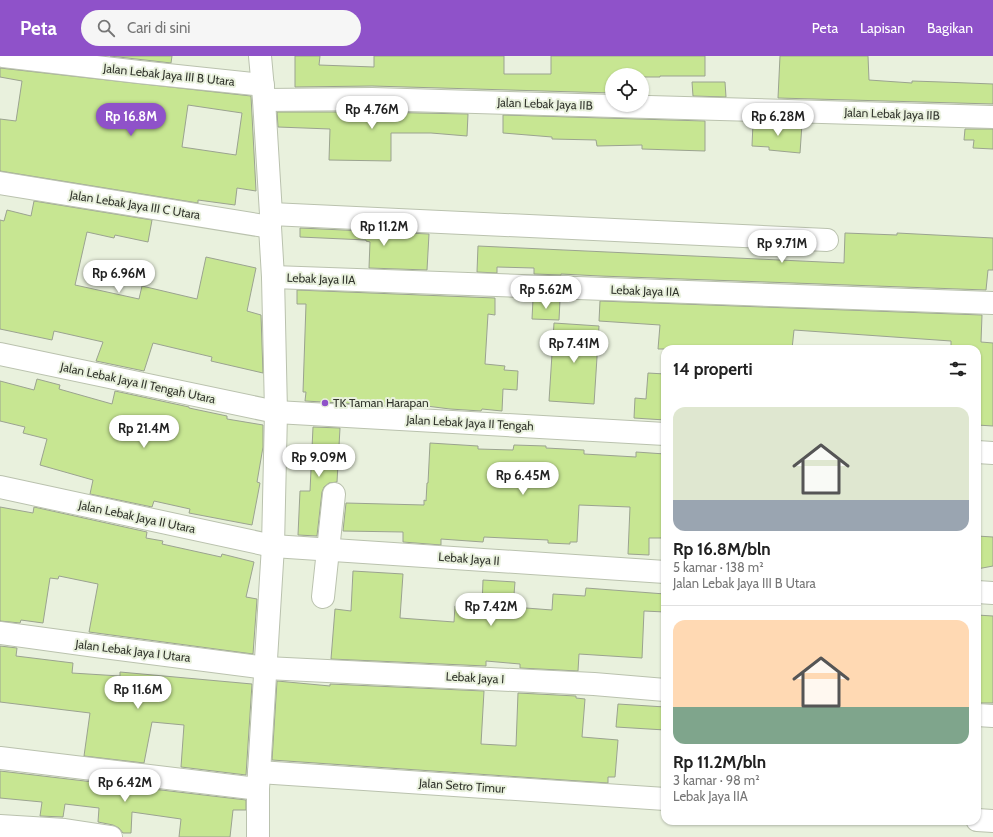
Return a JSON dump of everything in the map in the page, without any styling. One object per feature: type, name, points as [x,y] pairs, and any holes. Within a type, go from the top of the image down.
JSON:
[{"type":"street","name":"Jalan Lebak Jaya III B Utara","points":[[4,56],[139,72],[264,92]]},
{"type":"street","points":[[258,837],[259,781],[275,668],[273,546],[276,412],[273,277],[264,92],[260,56]]},
{"type":"street","name":"Jalan Lebak Jaya IIB","points":[[264,92],[372,99],[993,117]]},
{"type":"street","name":"Jalan Lebak Jaya III C Utara","points":[[0,183],[270,221],[827,240]]},
{"type":"street","name":"Lebak Jaya IIA","points":[[273,277],[993,303]]},
{"type":"street","name":"Jalan Lebak Jaya II Tengah Utara","points":[[0,354],[276,412]]},
{"type":"street","name":"Jalan Lebak Jaya II Tengah","points":[[276,412],[661,434]]},
{"type":"street","points":[[981,452],[993,453]]},
{"type":"street","name":"Jalan Lebak Jaya II Utara","points":[[0,487],[273,546]]},
{"type":"street","points":[[323,597],[334,494]]},
{"type":"street","name":"Lebak Jaya II","points":[[273,546],[661,572]]},
{"type":"street","points":[[981,592],[993,593]]},
{"type":"street","name":"Jalan Lebak Jaya I Utara","points":[[0,633],[275,668]]},
{"type":"street","name":"Lebak Jaya I","points":[[275,668],[594,684],[661,690]]},
{"type":"street","points":[[981,715],[993,716]]},
{"type":"street","name":"Jalan Setro Timur","points":[[0,758],[259,781],[661,799]]},
{"type":"street","points":[[981,820],[993,821]]},
{"type":"street","points":[[0,826],[65,830],[111,837]]},
{"type":"building","points":[[110,56],[172,56],[171,63]]},
{"type":"building","points":[[295,56],[320,56],[319,65],[374,67],[374,56],[504,56],[504,74],[551,74],[551,56],[705,56],[705,76],[649,77],[649,68],[605,68],[605,93],[372,86],[295,87]]},
{"type":"building","points":[[780,56],[868,56],[869,80],[912,83],[912,81],[993,84],[993,104],[778,98]]},
{"type":"building","points":[[0,68],[251,96],[256,191],[237,188],[235,205],[198,200],[198,203],[0,171],[0,119],[16,121],[22,81],[0,77]],"holes":[[[188,105],[242,113],[236,155],[182,147]]]},
{"type":"building","points":[[692,82],[725,82],[726,97],[693,96]]},
{"type":"building","points":[[277,112],[468,114],[467,136],[431,133],[391,133],[391,161],[329,160],[330,129],[278,127]]},
{"type":"building","points":[[503,115],[705,121],[705,151],[642,149],[642,145],[597,146],[596,140],[552,139],[552,137],[503,133]]},
{"type":"building","points":[[753,123],[802,124],[800,153],[769,150],[769,147],[752,146]]},
{"type":"building","points":[[965,129],[993,129],[993,149],[973,148],[974,140],[964,140]]},
{"type":"building","points":[[34,201],[152,220],[148,242],[115,235],[114,238],[87,232],[75,285],[139,299],[142,286],[197,299],[206,257],[256,268],[247,311],[261,315],[263,373],[211,361],[212,357],[153,343],[144,371],[96,361],[103,342],[54,331],[52,340],[0,329],[0,220],[4,221],[7,210],[31,216]]},
{"type":"building","points":[[300,228],[429,234],[427,270],[369,268],[370,242],[366,240],[300,237]]},
{"type":"building","points":[[845,233],[897,235],[897,233],[993,238],[993,270],[988,270],[986,290],[534,274],[534,268],[497,267],[497,273],[477,272],[478,246],[844,263]]},
{"type":"building","points":[[297,290],[495,298],[495,315],[488,314],[485,364],[505,366],[504,370],[518,371],[517,390],[503,389],[502,411],[482,409],[481,411],[450,409],[395,402],[394,406],[305,401],[306,392],[303,392],[306,304],[297,304]]},
{"type":"building","points":[[533,299],[560,300],[559,320],[532,319]]},
{"type":"building","points":[[600,301],[982,315],[981,342],[993,343],[993,426],[981,425],[981,345],[951,345],[951,341],[794,330],[792,345],[661,345],[661,349],[658,349],[660,325],[599,321]]},
{"type":"building","points":[[554,323],[599,326],[594,404],[549,401]]},
{"type":"building","points":[[648,373],[661,374],[661,420],[634,418],[635,398],[646,399]]},
{"type":"building","points":[[37,379],[60,385],[59,389],[112,404],[115,391],[227,416],[227,419],[263,425],[263,447],[257,482],[260,483],[252,525],[189,513],[190,509],[154,501],[152,507],[90,494],[93,480],[40,465],[47,439],[23,433],[25,427],[0,421],[0,381],[34,390]]},
{"type":"building","points":[[313,427],[340,428],[337,482],[329,483],[324,487],[322,492],[317,536],[298,535],[300,491],[310,491]]},
{"type":"building","points":[[430,443],[478,446],[478,449],[513,450],[514,445],[546,446],[546,448],[584,450],[584,454],[636,457],[636,452],[661,454],[661,538],[649,538],[649,555],[628,554],[630,507],[579,505],[577,542],[570,542],[570,544],[548,543],[548,540],[484,537],[483,542],[441,539],[441,545],[403,542],[403,532],[343,531],[346,503],[424,505],[424,500],[426,501]]},
{"type":"building","points":[[0,507],[33,513],[34,507],[147,532],[146,538],[163,541],[162,544],[221,557],[222,554],[254,562],[246,597],[257,599],[253,654],[89,632],[98,584],[59,576],[58,579],[50,578],[43,623],[21,620],[20,623],[0,621]]},
{"type":"building","points":[[981,536],[993,537],[993,566],[981,568]]},
{"type":"building","points":[[353,571],[403,574],[400,618],[454,622],[455,606],[482,607],[483,580],[515,582],[513,607],[552,610],[553,594],[585,596],[586,588],[661,594],[661,612],[644,611],[642,658],[579,654],[578,671],[520,668],[520,664],[486,661],[486,666],[331,659],[335,609],[351,611]]},
{"type":"building","points":[[981,615],[993,616],[993,703],[981,703]]},
{"type":"building","points":[[0,646],[17,648],[16,656],[73,663],[72,673],[120,676],[120,672],[252,684],[246,775],[181,767],[184,725],[152,722],[144,763],[84,756],[90,713],[0,702]]},
{"type":"building","points":[[277,681],[330,686],[330,684],[484,691],[481,744],[516,746],[518,693],[576,696],[576,698],[585,699],[582,737],[618,740],[615,777],[608,777],[608,783],[272,760]]},
{"type":"building","points":[[618,704],[661,707],[661,730],[616,727]]},
{"type":"building","points":[[0,771],[246,800],[246,810],[233,810],[230,837],[179,837],[181,819],[132,812],[131,833],[123,833],[119,828],[113,825],[98,822],[99,808],[65,804],[63,817],[40,816],[42,802],[0,798]]},
{"type":"place","name":"TK Taman Harapan","points":[[325,403]]}]
